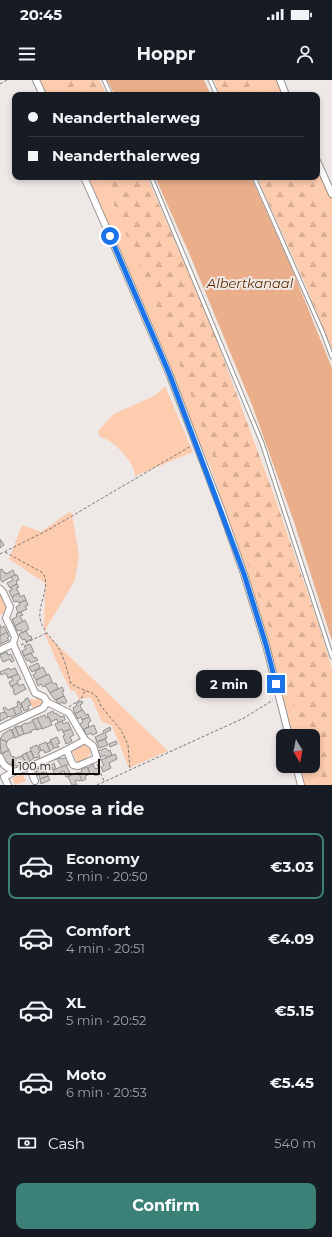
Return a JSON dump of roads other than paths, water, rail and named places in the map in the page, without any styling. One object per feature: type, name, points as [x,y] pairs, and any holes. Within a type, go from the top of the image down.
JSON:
[{"type":"street","points":[[36,80],[42,92]]},
{"type":"street","points":[[280,80],[285,92]]},
{"type":"street","points":[[320,168],[332,194]]},
{"type":"street","points":[[85,180],[169,373],[244,574],[266,645],[287,729]]},
{"type":"street","points":[[0,589],[10,607],[3,618],[15,637],[14,646],[35,694],[44,697],[47,702],[69,713],[85,740],[93,746],[97,758],[78,766],[73,765],[67,751]]},
{"type":"street","points":[[0,650],[14,646]]},
{"type":"street","points":[[0,728],[43,708],[47,702]]},
{"type":"street","points":[[8,785],[4,777],[67,751],[85,740]]},
{"type":"street","points":[[0,757],[4,765],[14,772]]},
{"type":"street","points":[[29,767],[35,781]]},
{"type":"street","points":[[298,773],[301,785]]},
{"type":"lane","points":[[104,80],[110,92]]},
{"type":"lane","points":[[210,80],[216,92]]},
{"type":"lane","points":[[152,180],[262,444],[332,657]]},
{"type":"lane","points":[[255,180],[332,357]]},
{"type":"water","points":[[107,80],[204,80],[210,92],[113,92]]},
{"type":"water","name":"Albertkanaal","points":[[156,180],[252,180],[290,264],[332,368],[332,641],[294,522],[252,405],[189,253]]}]
